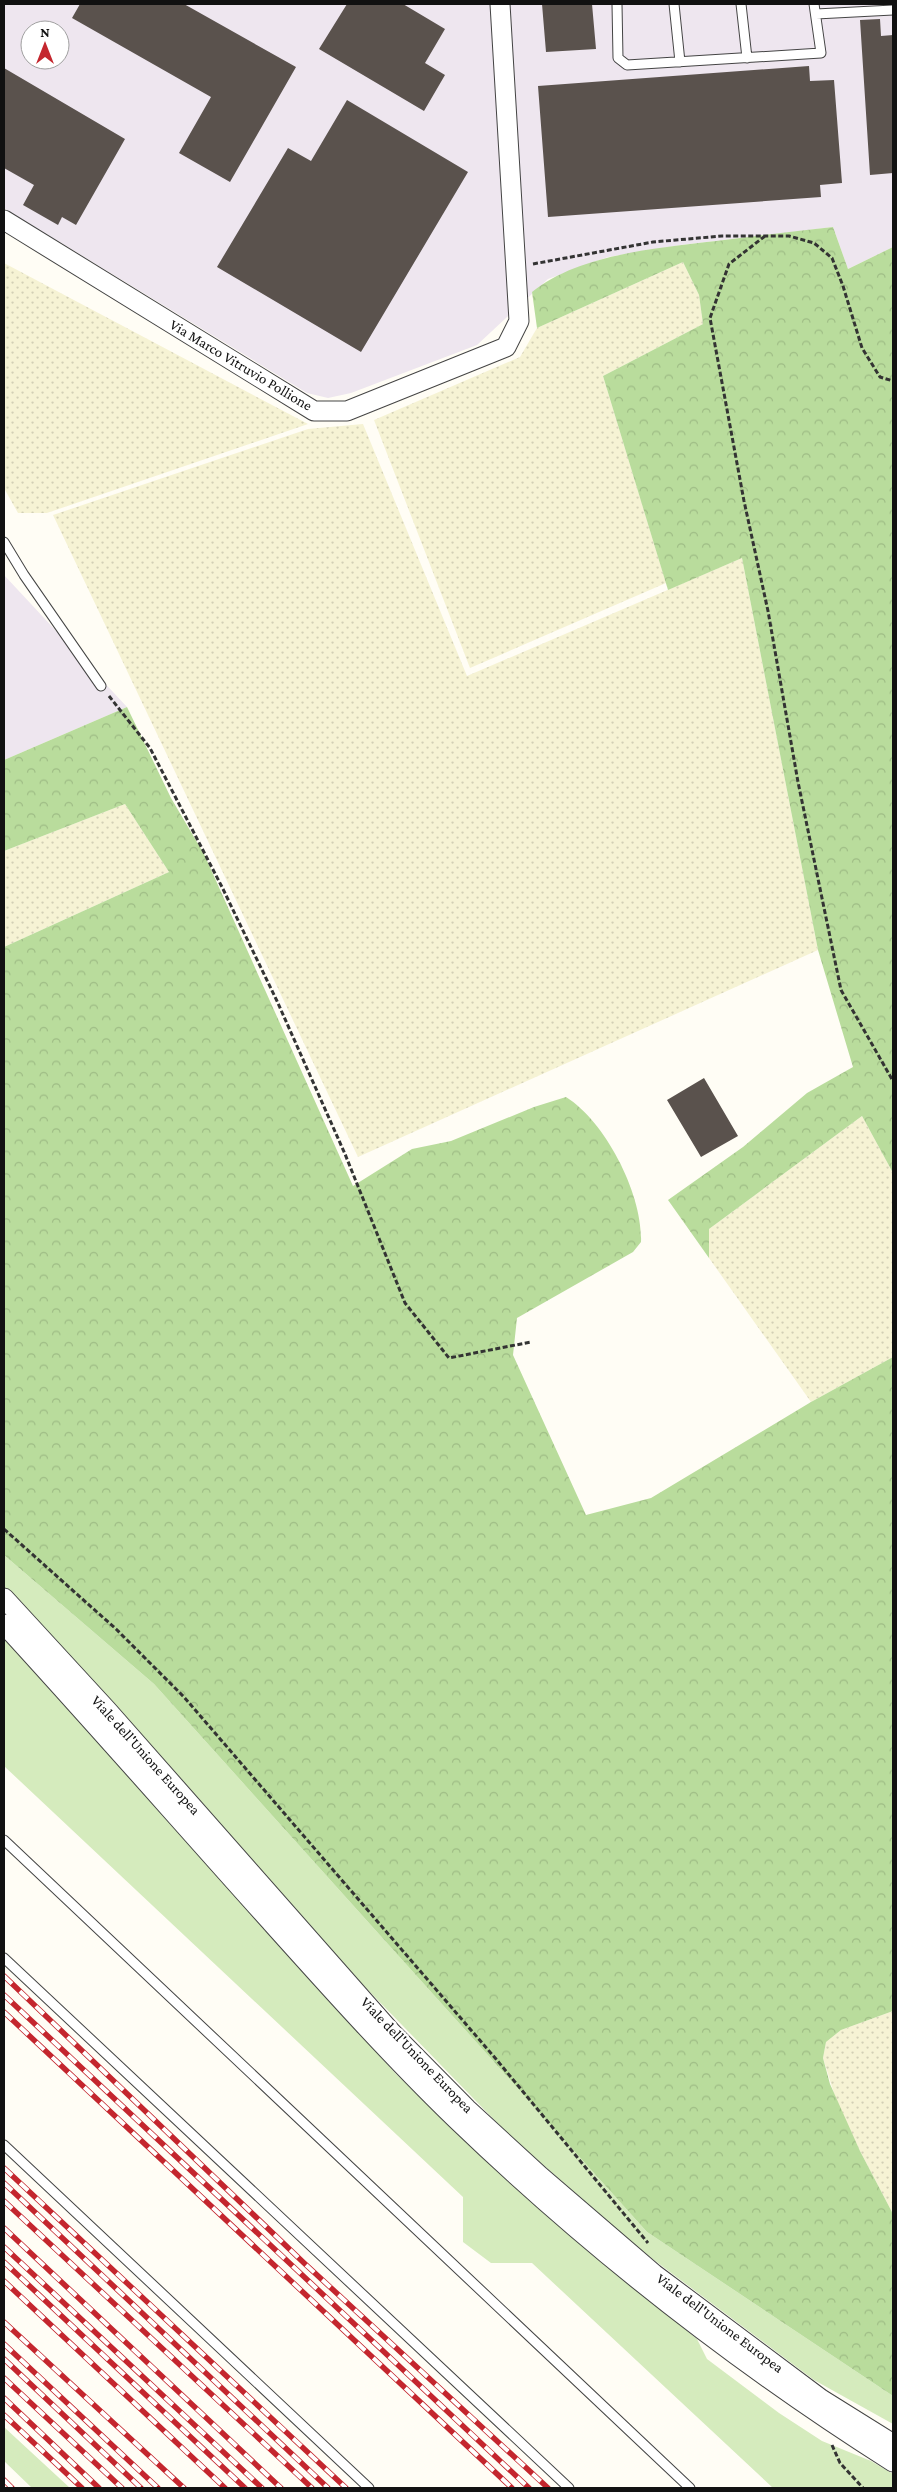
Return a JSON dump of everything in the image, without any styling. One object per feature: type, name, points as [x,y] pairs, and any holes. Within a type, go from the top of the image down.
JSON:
[{"type":"street","name":"Via Marco Vitruvio Pollione","points":[[4,220],[314,411],[347,411],[506,347],[519,321],[500,4]]},
{"type":"street","name":"Viale dell'Unione Europea","points":[[4,1598],[392,2033],[468,2109],[540,2176],[654,2274],[821,2399],[893,2444]]},
{"type":"street","name":"Viale dell'Unione Europea","points":[[4,1624],[376,2039],[530,2189],[648,2288],[819,2415],[893,2462]]},
{"type":"lane","points":[[617,4],[618,58],[627,65],[821,53],[814,4]]},
{"type":"lane","points":[[674,4],[680,62]]},
{"type":"lane","points":[[741,4],[747,58]]},
{"type":"lane","points":[[816,14],[893,10]]},
{"type":"lane","points":[[4,542],[24,575],[101,686]]},
{"type":"lane","points":[[4,1840],[690,2488]]},
{"type":"lane","points":[[4,1958],[569,2488]]},
{"type":"lane","points":[[4,2146],[369,2488]]},
{"type":"path","points":[[515,267],[653,242],[722,236],[789,236],[814,244],[832,258],[843,286],[862,348],[880,377],[893,381]]},
{"type":"path","points":[[764,236],[729,264],[710,318],[744,501],[768,611],[798,782],[841,990],[893,1081]]},
{"type":"path","points":[[101,686],[150,748],[222,888],[297,1046],[405,1303],[449,1358],[531,1342]]},
{"type":"path","points":[[4,1529],[116,1629],[184,1697],[496,2059],[652,2248],[654,2274]]},
{"type":"path","points":[[819,2415],[840,2463],[863,2488]]},
{"type":"shaded area","points":[[4,4],[893,4],[893,247],[848,269],[833,227],[681,245],[608,257],[548,279],[477,345],[351,393],[328,398],[307,393],[4,208]]},
{"type":"shaded area","points":[[683,262],[699,295],[703,324],[603,376],[666,583],[470,668],[374,420],[520,357],[537,328]]},
{"type":"shaded area","points":[[4,263],[308,424],[47,513],[18,513],[4,488]]},
{"type":"shaded area","points":[[363,424],[467,676],[742,558],[818,950],[358,1157],[53,515],[308,429]]},
{"type":"shaded area","points":[[4,575],[127,707],[4,760]]},
{"type":"shaded area","points":[[125,804],[169,872],[4,947],[4,851]]},
{"type":"shaded area","points":[[862,1116],[893,1173],[893,1357],[811,1402],[709,1258],[709,1229]]},
{"type":"shaded area","points":[[893,2011],[893,2214],[837,2103],[823,2058],[826,2042],[841,2030]]},
{"type":"green space","points":[[833,227],[848,269],[893,247],[893,1173],[862,1116],[709,1229],[709,1258],[668,1200],[743,1147],[807,1093],[853,1067],[818,950],[742,558],[668,590],[603,376],[703,324],[699,295],[683,262],[537,328],[532,292],[551,279],[572,269],[620,255],[645,250]]},
{"type":"green space","points":[[127,707],[171,798],[204,854],[353,1186],[412,1149],[451,1141],[534,1107],[566,1097],[581,1108],[608,1141],[629,1182],[636,1203],[641,1242],[633,1252],[517,1318],[513,1355],[586,1515],[651,1498],[811,1402],[893,1357],[893,2011],[841,2030],[826,2042],[823,2058],[830,2084],[860,2151],[893,2214],[893,2396],[647,2232],[154,1684],[4,1555],[4,947],[169,872],[125,804],[4,851],[4,760]]},
{"type":"green space","points":[[4,1555],[154,1684],[647,2232],[893,2396],[893,2424],[814,2380],[638,2248],[507,2133],[333,1954],[19,1601],[4,1587]]},
{"type":"green space","points":[[4,1637],[396,2074],[593,2253],[697,2339],[707,2359],[779,2413],[822,2441],[871,2461],[893,2474],[893,2488],[773,2488],[532,2263],[491,2263],[463,2242],[463,2197],[4,1766]]},
{"type":"green space","points":[[4,2427],[70,2488],[32,2488],[4,2461]]},
{"type":"building","points":[[80,4],[184,4],[296,67],[230,182],[179,153],[211,97],[72,18]]},
{"type":"building","points":[[347,4],[403,4],[445,29],[425,63],[445,75],[424,111],[319,49]]},
{"type":"building","points":[[542,4],[592,4],[596,49],[546,52]]},
{"type":"building","points":[[880,19],[881,36],[893,35],[893,173],[870,175],[860,20]]},
{"type":"building","points":[[809,66],[810,81],[834,80],[842,183],[820,185],[821,197],[548,217],[538,86]]},
{"type":"building","points":[[4,68],[125,139],[76,225],[62,217],[58,225],[23,205],[34,185],[4,168]]},
{"type":"building","points":[[347,100],[468,172],[361,352],[217,267],[288,148],[311,161]]},
{"type":"building","points":[[704,1078],[738,1136],[701,1157],[667,1100]]},
{"type":"railway","points":[[4,1976],[304,2263],[548,2488]]},
{"type":"railway","points":[[4,1995],[529,2488]]},
{"type":"railway","points":[[4,2012],[512,2488]]},
{"type":"railway","points":[[4,2168],[346,2488]]},
{"type":"railway","points":[[4,2183],[328,2488]]},
{"type":"railway","points":[[4,2201],[312,2488]]},
{"type":"railway","points":[[4,2228],[281,2488]]},
{"type":"railway","points":[[4,2247],[262,2488]]},
{"type":"railway","points":[[4,2262],[245,2488]]},
{"type":"railway","points":[[4,2281],[225,2488]]},
{"type":"railway","points":[[4,2322],[184,2488]]},
{"type":"railway","points":[[4,2344],[158,2488]]},
{"type":"railway","points":[[4,2359],[141,2488]]},
{"type":"railway","points":[[4,2378],[122,2488]]},
{"type":"railway","points":[[4,2398],[99,2488]]},
{"type":"railway","points":[[4,2415],[82,2488]]},
{"type":"railway","points":[[4,2480],[12,2488]]}]
